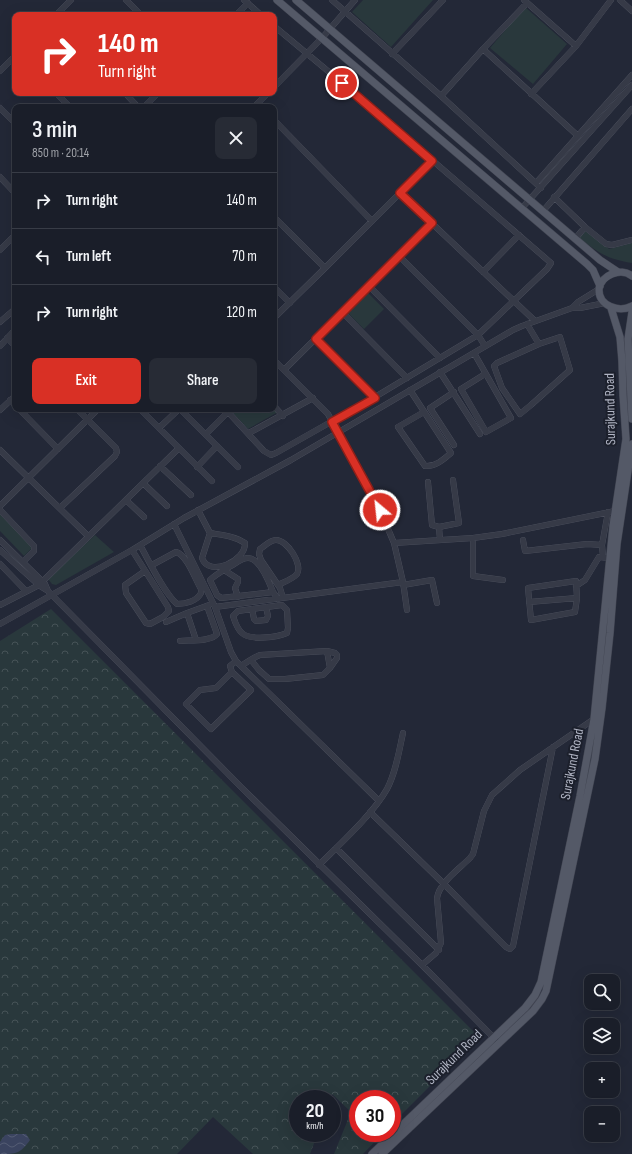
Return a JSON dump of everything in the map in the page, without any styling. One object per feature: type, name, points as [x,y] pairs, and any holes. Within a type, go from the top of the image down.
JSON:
[{"type":"main road","points":[[277,0],[587,264],[593,270],[600,287],[601,296],[605,303],[611,308],[622,309],[632,306]]},
{"type":"main road","points":[[296,0],[600,260],[618,272],[631,274]]},
{"type":"main road","points":[[600,287],[609,275],[618,272]]},
{"type":"main road","name":"Surajkund Road","points":[[372,1154],[494,1038],[528,1004],[536,995],[538,989],[580,796],[594,720],[606,557],[611,512],[627,433],[623,395],[620,337],[611,308]]},
{"type":"main road","name":"Surajkund Road","points":[[632,312],[628,339],[632,419]]},
{"type":"main road","name":"Surajkund Road","points":[[382,1154],[532,1011],[542,999],[546,991],[596,747],[610,633],[617,544],[632,444]]},
{"type":"street","points":[[59,12],[71,0]]},
{"type":"street","points":[[126,0],[138,12]]},
{"type":"street","points":[[332,0],[441,96],[541,188]]},
{"type":"street","points":[[277,84],[322,38],[355,0]]},
{"type":"street","points":[[392,54],[443,0]]},
{"type":"street","points":[[531,94],[576,46],[611,0]]},
{"type":"street","points":[[620,0],[632,11]]},
{"type":"street","points":[[238,12],[246,2],[258,12]]},
{"type":"street","points":[[441,96],[526,2],[576,46]]},
{"type":"street","points":[[231,412],[264,451],[268,454],[274,454],[375,398],[478,335],[548,269],[551,263],[277,29]]},
{"type":"street","points":[[483,49],[578,136]]},
{"type":"street","points":[[0,71],[12,59]]},
{"type":"street","points":[[536,183],[632,75]]},
{"type":"street","points":[[522,208],[632,85]]},
{"type":"street","points":[[59,96],[67,104]]},
{"type":"street","points":[[128,96],[135,104]]},
{"type":"street","points":[[147,104],[155,96]]},
{"type":"street","points":[[260,104],[266,96]]},
{"type":"street","points":[[0,108],[12,120]]},
{"type":"street","points":[[543,211],[632,109]]},
{"type":"street","points":[[277,123],[372,221]]},
{"type":"street","points":[[277,315],[432,161]]},
{"type":"street","points":[[1,179],[12,190]]},
{"type":"street","points":[[400,193],[535,321]]},
{"type":"street","points":[[554,197],[585,227],[608,245],[632,240]]},
{"type":"street","points":[[277,220],[325,268]]},
{"type":"street","points":[[284,370],[432,223]]},
{"type":"street","points":[[575,239],[585,227]]},
{"type":"street","points":[[483,272],[519,235]]},
{"type":"street","points":[[0,250],[12,238]]},
{"type":"street","points":[[399,256],[478,335],[485,346]]},
{"type":"street","points":[[369,286],[440,358]]},
{"type":"street","points":[[572,308],[600,287]]},
{"type":"street","points":[[277,290],[290,303]]},
{"type":"street","points":[[0,624],[50,593],[132,550],[198,510],[338,433],[485,346],[535,321],[572,308],[605,303]]},
{"type":"street","points":[[0,322],[12,312]]},
{"type":"street","points":[[342,312],[407,378]]},
{"type":"street","points":[[527,324],[539,344]]},
{"type":"street","points":[[0,346],[12,333]]},
{"type":"street","points":[[560,337],[570,370],[520,414],[502,388],[494,366],[497,363],[539,344],[560,337]]},
{"type":"street","points":[[7,338],[12,343]]},
{"type":"street","points":[[316,339],[375,398]]},
{"type":"street","points":[[474,353],[511,418],[486,432],[461,389],[485,374]]},
{"type":"street","points":[[277,363],[328,414],[380,510],[394,543],[407,610]]},
{"type":"street","points":[[440,372],[480,434]]},
{"type":"street","points":[[410,390],[424,412],[435,434],[451,453],[442,461],[431,467],[425,466],[398,427],[424,412]]},
{"type":"street","points":[[454,392],[430,408],[454,445]]},
{"type":"street","points":[[249,433],[283,416],[313,398]]},
{"type":"street","points":[[0,410],[10,400]]},
{"type":"street","points":[[277,409],[283,416]]},
{"type":"street","points":[[22,412],[58,449]]},
{"type":"street","points":[[60,508],[115,456],[117,452],[116,448],[81,412]]},
{"type":"street","points":[[0,506],[95,412]]},
{"type":"street","points":[[143,412],[212,481]]},
{"type":"street","points":[[159,428],[177,412]]},
{"type":"street","points":[[183,412],[238,467]]},
{"type":"street","points":[[206,434],[227,412]]},
{"type":"street","points":[[198,467],[217,446]]},
{"type":"street","points":[[0,605],[41,583],[179,448]]},
{"type":"street","points":[[0,450],[88,536]]},
{"type":"street","points":[[160,466],[191,495]]},
{"type":"street","points":[[428,482],[432,525],[439,527],[459,523],[453,480]]},
{"type":"street","points":[[143,482],[167,506]]},
{"type":"street","points":[[126,500],[144,517]]},
{"type":"street","points":[[0,510],[34,546],[34,551],[23,562]]},
{"type":"street","points":[[198,510],[210,534],[202,558],[203,562],[214,567],[222,566],[243,553],[245,542],[242,540],[234,537],[210,534]]},
{"type":"street","points":[[394,543],[473,538],[502,534],[611,512],[602,545],[606,557],[599,557],[585,580],[576,586]]},
{"type":"street","points":[[174,524],[236,661],[379,801]]},
{"type":"street","points":[[439,527],[440,540]]},
{"type":"street","points":[[473,538],[473,576],[503,580]]},
{"type":"street","points":[[0,540],[23,562],[41,583]]},
{"type":"street","points":[[278,585],[296,575],[298,572],[297,560],[285,544],[279,540],[274,540],[260,549],[259,554],[261,560],[280,588],[280,599]]},
{"type":"street","points":[[523,540],[525,551],[587,544],[602,545]]},
{"type":"street","points":[[140,545],[152,566],[172,599],[178,604],[183,604],[198,598],[201,593],[201,589],[181,553],[176,552],[152,566]]},
{"type":"street","points":[[132,550],[168,607],[169,612],[150,624],[146,623],[124,588],[125,585],[145,571]]},
{"type":"street","points":[[0,551],[41,583],[45,584],[50,593],[499,1043]]},
{"type":"street","points":[[274,592],[221,598],[217,595],[210,580],[239,561],[247,558],[251,559],[260,565],[274,592],[280,599]]},
{"type":"street","points":[[0,564],[26,591]]},
{"type":"street","points":[[224,570],[238,579],[235,588],[238,597]]},
{"type":"street","points":[[166,622],[187,612],[212,606],[256,606],[266,607],[282,606],[287,610],[288,628],[287,633],[280,636],[246,636],[241,633],[235,622],[233,616],[234,613],[238,610],[256,606],[280,599],[432,580],[437,603]]},
{"type":"street","points":[[576,581],[576,586],[576,612],[531,620],[528,588],[576,581]]},
{"type":"street","points":[[529,602],[577,598]]},
{"type":"street","points":[[180,641],[214,638],[217,634],[212,606]]},
{"type":"street","points":[[256,606],[254,619],[256,621],[266,620],[268,616],[266,607]]},
{"type":"street","points":[[187,612],[196,640]]},
{"type":"street","points":[[241,666],[251,660],[260,655],[327,651],[337,655],[337,658],[323,675],[285,679],[269,679],[251,660]]},
{"type":"street","points":[[327,651],[330,668]]},
{"type":"street","points":[[232,672],[216,688],[200,690],[186,704],[210,729],[251,690],[232,672],[230,666],[236,661]]},
{"type":"street","points":[[422,965],[439,950],[441,939],[437,898],[440,889],[473,854],[486,804],[492,795],[520,770],[594,720]]},
{"type":"street","points":[[320,865],[379,801],[392,776],[403,733]]},
{"type":"street","points":[[370,812],[508,949],[512,948],[553,747]]},
{"type":"street","points":[[336,848],[439,950]]},
{"type":"green space","points":[[363,0],[433,0],[391,47],[352,12]]},
{"type":"green space","points":[[525,7],[567,44],[533,84],[490,48]]},
{"type":"green space","points":[[587,230],[609,249],[632,243],[632,263],[616,260],[592,248],[579,238]]},
{"type":"green space","points":[[367,292],[384,309],[364,329],[347,312]]},
{"type":"green space","points":[[232,412],[278,412],[248,429]]},
{"type":"green space","points":[[0,514],[33,547],[24,556],[0,531]]},
{"type":"green space","points":[[95,535],[114,552],[56,585],[52,584],[48,579]]},
{"type":"green space","points":[[51,609],[479,1037],[401,1115],[401,1090],[349,1090],[349,1110],[341,1103],[341,1090],[289,1090],[289,1142],[315,1142],[310,1154],[253,1154],[213,1117],[177,1154],[0,1154],[0,641]]},
{"type":"green space","points":[[349,1117],[349,1142],[374,1142],[363,1154],[334,1154],[339,1142],[341,1142],[341,1137]]},
{"type":"water","points":[[26,1134],[30,1140],[20,1151],[10,1154],[0,1154],[0,1142],[5,1135]]},
{"type":"route","points":[[342,83],[432,161],[400,193],[432,223],[316,339],[375,398],[332,422],[380,510]]}]
